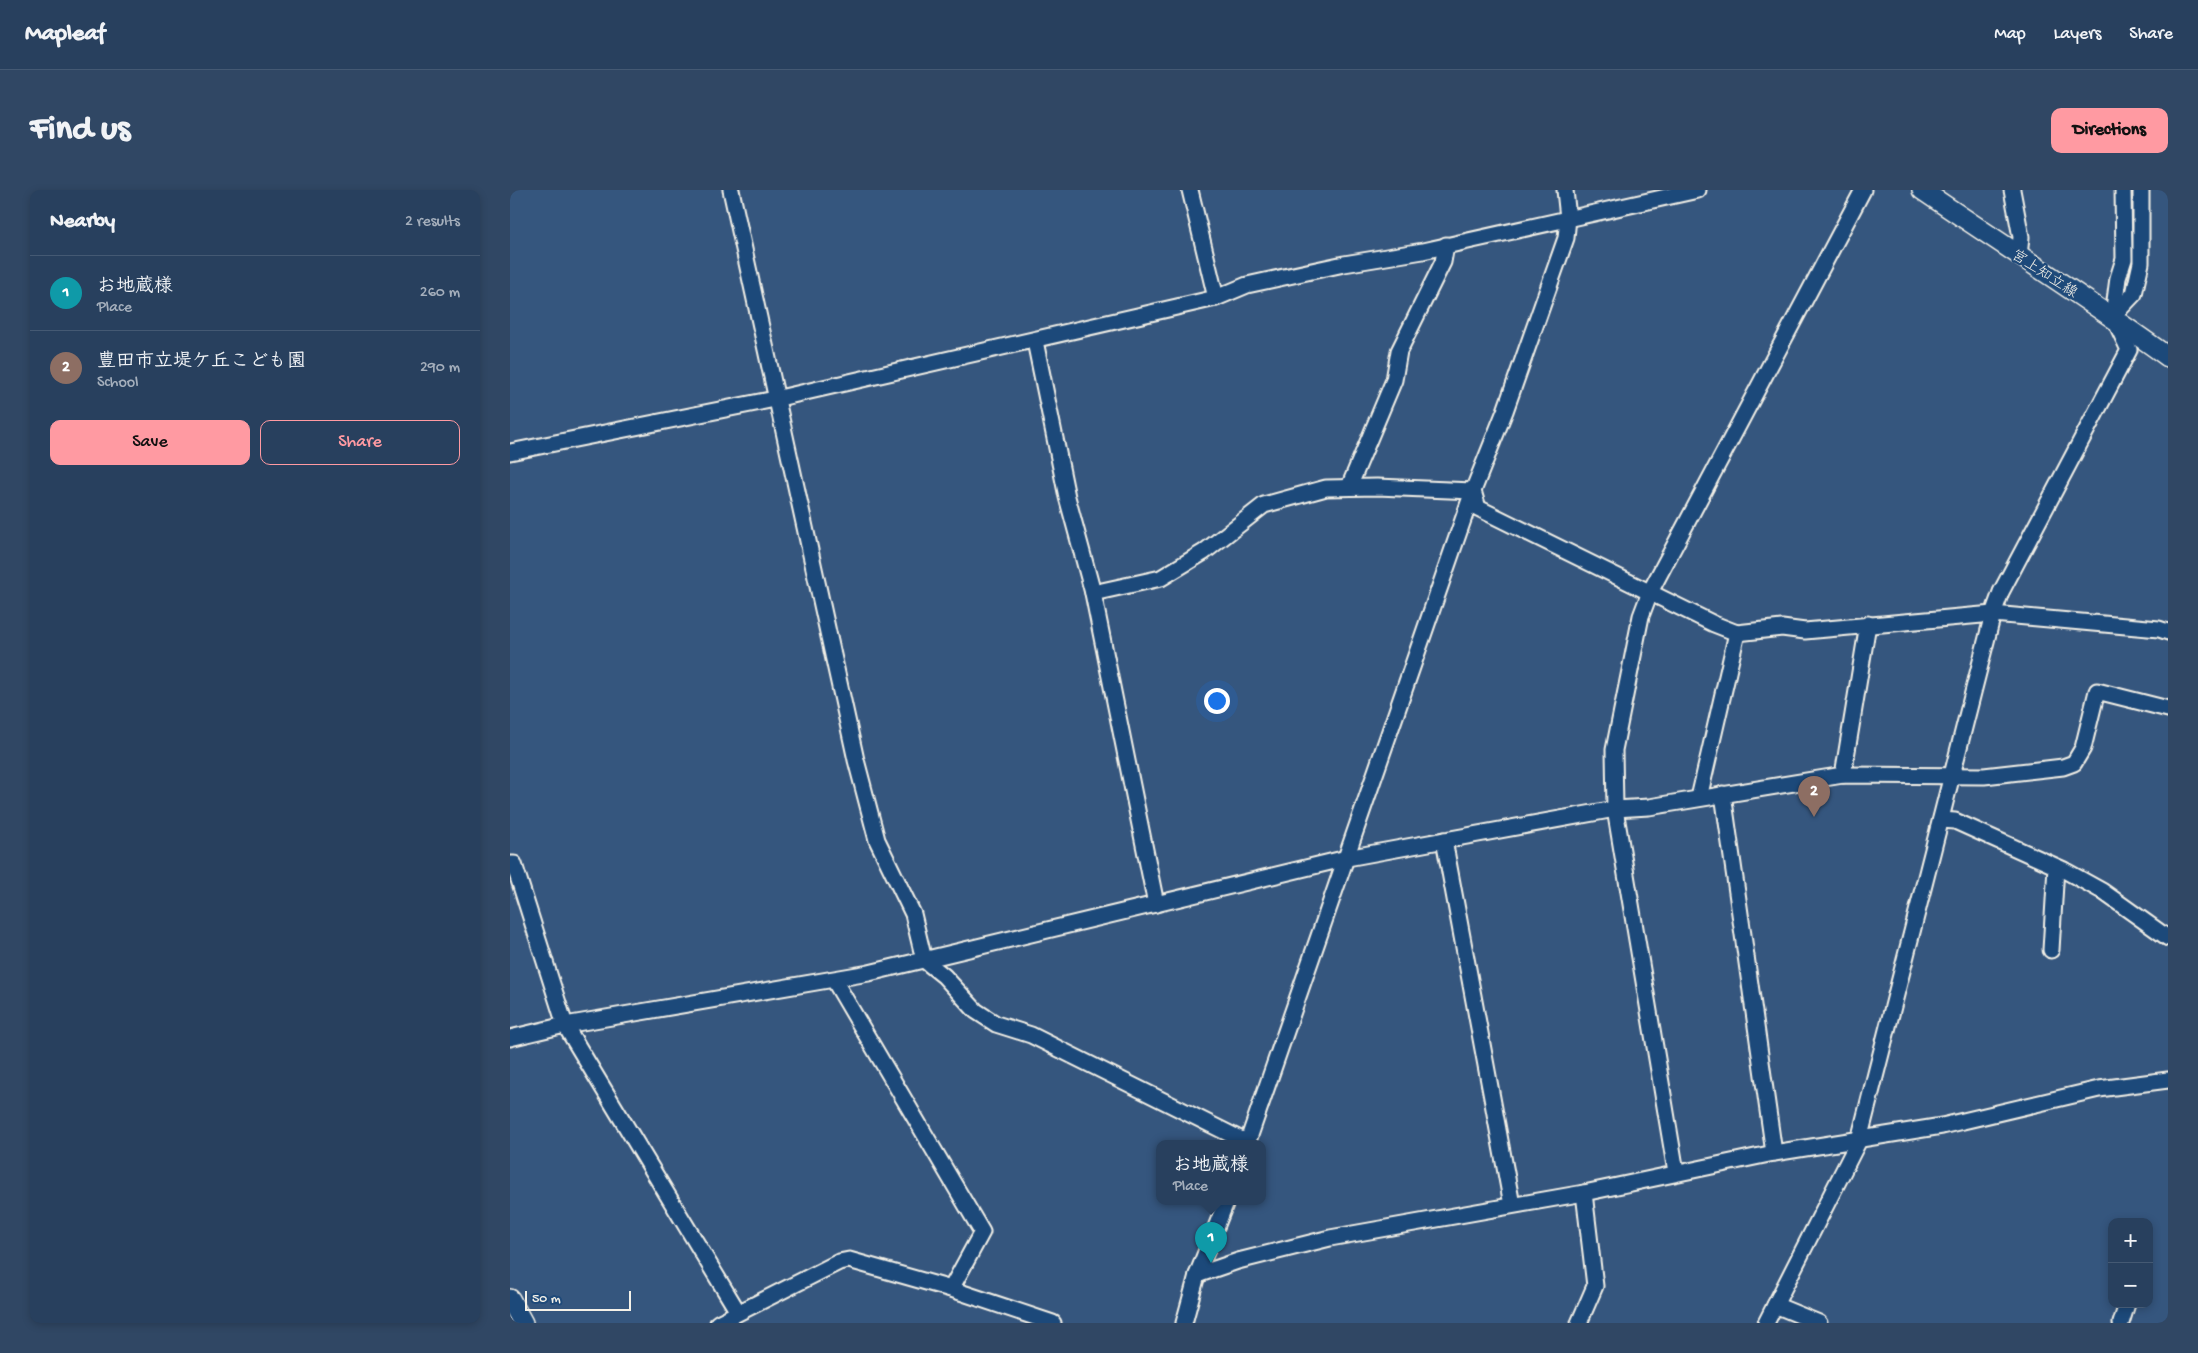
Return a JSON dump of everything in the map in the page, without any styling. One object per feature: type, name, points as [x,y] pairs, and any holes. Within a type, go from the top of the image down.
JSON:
[{"type":"main road","name":"宮上知立線","points":[[1922,190],[2112,316],[2168,357]]},
{"type":"main road","points":[[510,1299],[523,1323]]},
{"type":"street","points":[[731,190],[775,399],[876,840],[913,914],[924,960],[944,976],[976,1011],[996,1024],[1032,1035],[1240,1140]]},
{"type":"street","points":[[1190,190],[1216,298]]},
{"type":"street","points":[[1249,1140],[1473,492],[1505,411],[1566,238],[1568,218],[1565,190]]},
{"type":"street","points":[[510,452],[775,399],[1035,341],[1126,317],[1216,298],[1247,285],[1446,245],[1698,190]]},
{"type":"street","points":[[1676,1172],[1616,809],[1614,750],[1641,616],[1650,592],[1863,190]]},
{"type":"street","points":[[2012,190],[2022,237],[2019,256]]},
{"type":"street","points":[[1766,1323],[1859,1140],[1951,775],[1993,614],[2001,592],[2129,350],[2112,316],[2118,278],[2124,259],[2123,190]]},
{"type":"street","points":[[2112,316],[2134,294],[2141,263],[2141,190]]},
{"type":"street","points":[[1349,488],[1394,380],[1399,351],[1443,262],[1446,245]]},
{"type":"street","points":[[1035,341],[1067,496],[1093,593],[1156,904]]},
{"type":"street","points":[[1093,593],[1161,578],[1204,552],[1264,505],[1326,488],[1473,492]]},
{"type":"street","points":[[1473,492],[1478,508],[1737,633],[1782,628],[1805,631],[1993,614],[2158,629],[2168,632]]},
{"type":"street","points":[[1842,775],[1868,624]]},
{"type":"street","points":[[1698,798],[1737,633]]},
{"type":"street","points":[[510,1038],[565,1025],[834,980],[1347,858],[1616,809],[1649,807],[1842,775],[1984,776],[2063,767],[2074,763],[2083,748],[2097,691],[2168,709]]},
{"type":"street","points":[[1723,794],[1774,1153]]},
{"type":"street","points":[[1941,820],[1955,822],[2056,866],[2102,891],[2168,938]]},
{"type":"street","points":[[1444,840],[1512,1205]]},
{"type":"street","points":[[510,864],[514,864],[565,1025],[738,1312]]},
{"type":"street","points":[[2051,950],[2056,866]]},
{"type":"street","points":[[834,980],[982,1232],[952,1289]]},
{"type":"street","points":[[1197,1276],[1238,1261],[1330,1238],[1584,1192],[1774,1153],[1942,1126],[2099,1090],[2168,1080]]},
{"type":"street","points":[[1578,1323],[1595,1286],[1584,1192]]},
{"type":"street","points":[[1184,1323],[1197,1276],[1225,1205]]},
{"type":"street","points":[[718,1323],[839,1262],[849,1260],[952,1289],[1053,1323]]},
{"type":"street","points":[[1775,1305],[1819,1323]]},
{"type":"street","points":[[2121,1323],[2126,1308]]},
{"type":"place","name":"豊田市立堤ケ丘こども園","points":[[1814,817]]},
{"type":"place","name":"お地蔵様","points":[[1211,1263]]}]
